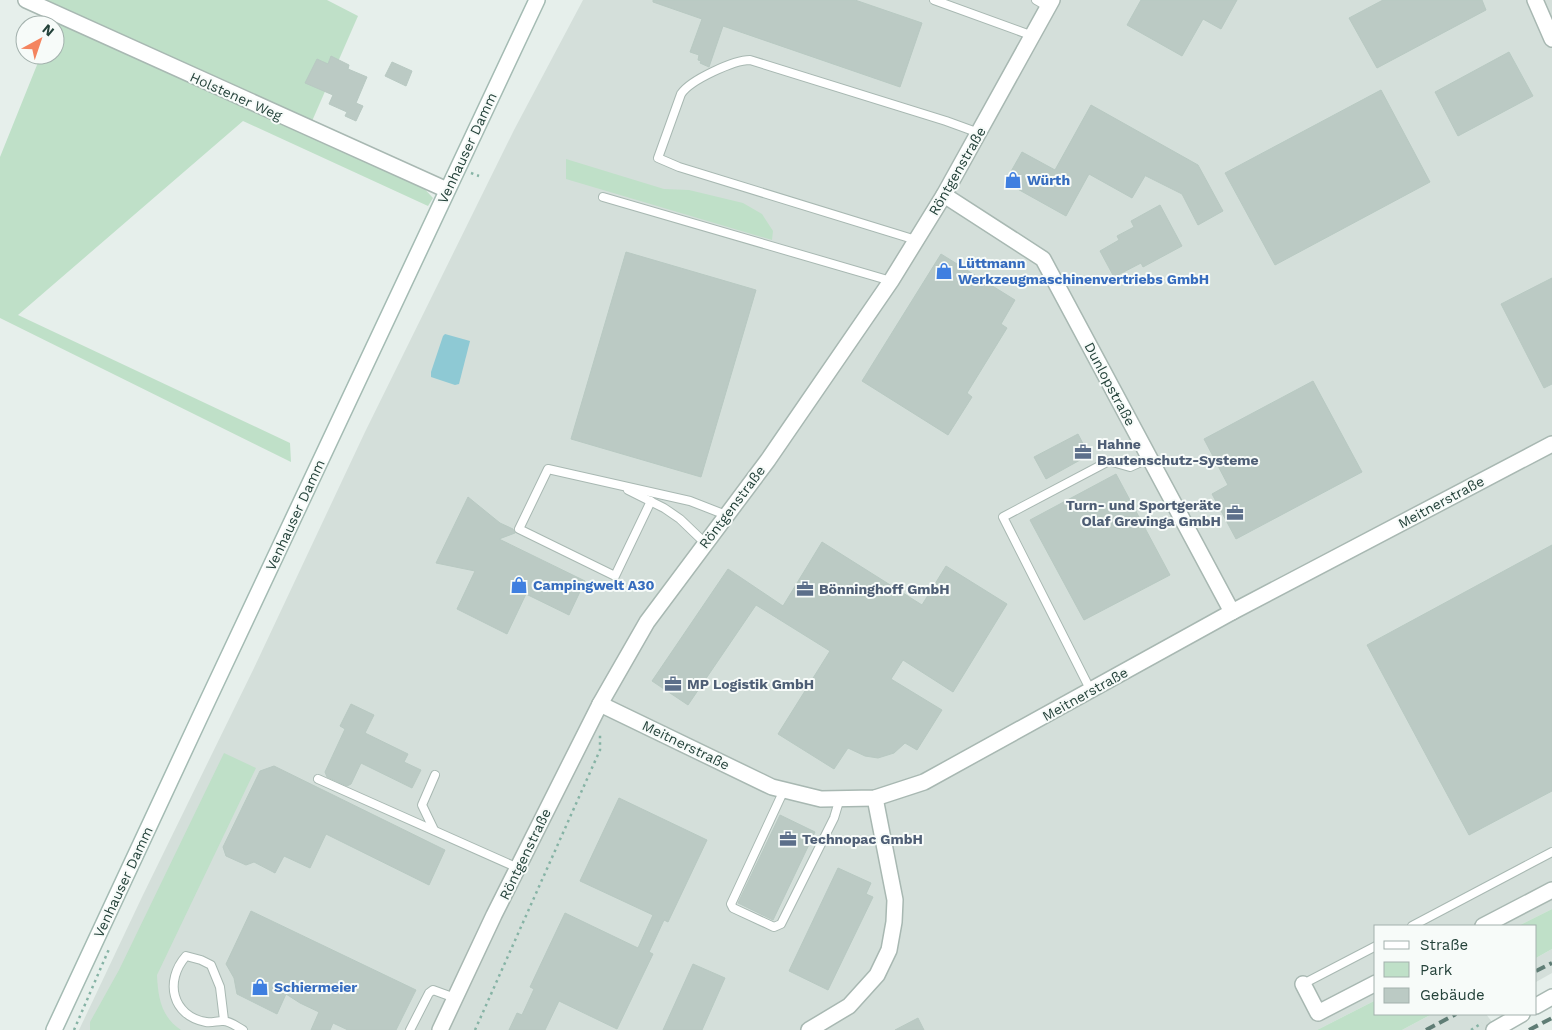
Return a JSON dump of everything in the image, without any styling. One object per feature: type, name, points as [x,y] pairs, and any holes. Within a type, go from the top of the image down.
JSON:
[{"type":"street","name":"Holstener Weg","points":[[26,0],[447,190]]},
{"type":"street","name":"Venhauser Damm","points":[[54,1030],[537,0]]},
{"type":"street","points":[[1535,0],[1552,39]]},
{"type":"street","name":"Röntgenstraße","points":[[440,1030],[600,704],[646,622],[768,460],[891,282],[944,195],[1032,36],[1046,2]]},
{"type":"street","name":"Dunlopstraße","points":[[944,195],[1043,259],[1232,612]]},
{"type":"street","name":"Meitnerstraße","points":[[600,704],[772,787],[821,798],[875,798],[924,782],[1232,612],[1552,444]]},
{"type":"street","points":[[809,1030],[837,1015],[849,1006],[877,975],[889,950],[894,922],[895,900],[875,798]]},
{"type":"street","points":[[1485,925],[1552,890]]},
{"type":"street","points":[[1303,984],[1318,1013],[1374,984]]},
{"type":"street","points":[[1494,1030],[1520,1015]]},
{"type":"lane","points":[[934,0],[1032,36]]},
{"type":"lane","points":[[916,240],[680,167],[658,158],[681,94],[687,87],[698,80],[734,63],[750,60],[978,133]]},
{"type":"lane","points":[[603,198],[891,282]]},
{"type":"lane","points":[[1091,691],[1003,517],[1109,462],[1130,468],[1150,458]]},
{"type":"lane","points":[[651,501],[615,576],[519,529],[548,469],[690,501],[726,515]]},
{"type":"lane","points":[[615,483],[651,501],[680,519],[705,543]]},
{"type":"lane","points":[[434,830],[422,805],[435,774]]},
{"type":"lane","points":[[318,779],[518,868]]},
{"type":"lane","points":[[784,790],[731,902],[733,908],[774,927],[781,924],[802,883],[834,818],[840,798]]},
{"type":"lane","points":[[1414,925],[1552,852]]},
{"type":"lane","points":[[1303,984],[1374,947]]},
{"type":"lane","points":[[224,1020],[220,987],[211,965],[186,956],[179,963],[174,974],[173,992],[185,1013],[207,1022],[224,1020],[243,1030]]},
{"type":"lane","points":[[410,1030],[429,993],[433,990],[455,998]]},
{"type":"path","points":[[474,1030],[600,750],[600,734]]},
{"type":"shaded area","points":[[583,0],[1552,0],[1552,909],[1520,925],[1374,925],[1374,1001],[1317,1030],[79,1030],[254,668],[365,432],[514,130]]},
{"type":"shaded area","points":[[1552,949],[1552,973],[1537,981],[1537,957]]},
{"type":"shaded area","points":[[1430,1015],[1487,1015],[1498,1030],[1402,1030]]},
{"type":"green space","points":[[30,0],[327,0],[358,16],[309,128],[421,185],[433,198],[428,206],[243,121],[18,315],[290,443],[291,462],[0,318],[0,157],[37,65],[65,65],[65,15],[57,15],[58,13]]},
{"type":"green space","points":[[566,159],[664,189],[689,190],[743,203],[762,214],[773,231],[772,240],[566,179]]},
{"type":"green space","points":[[224,753],[256,768],[157,975],[158,991],[165,1013],[174,1025],[181,1030],[90,1030],[90,1022],[119,970]]},
{"type":"green space","points":[[1552,909],[1552,949],[1537,957],[1537,925],[1520,925]]},
{"type":"green space","points":[[1374,1001],[1374,1015],[1430,1015],[1402,1030],[1317,1030]]},
{"type":"water","points":[[445,334],[470,341],[459,384],[455,385],[431,377],[431,372]]},
{"type":"building","points":[[653,0],[855,0],[922,23],[900,87],[723,26],[709,67],[700,63],[701,61],[698,60],[699,55],[690,52],[702,19],[653,2]]},
{"type":"building","points":[[1141,0],[1237,0],[1221,29],[1203,19],[1182,56],[1127,25]]},
{"type":"building","points":[[1383,0],[1482,0],[1486,10],[1377,68],[1349,18]]},
{"type":"building","points":[[1509,52],[1533,96],[1458,136],[1435,92]]},
{"type":"building","points":[[331,56],[349,65],[348,69],[367,77],[356,103],[363,106],[356,121],[345,116],[347,112],[329,104],[333,95],[305,83],[317,59],[328,64]]},
{"type":"building","points":[[392,62],[412,71],[406,86],[385,76]]},
{"type":"building","points":[[1381,90],[1430,182],[1275,265],[1225,173]]},
{"type":"building","points":[[1091,105],[1198,165],[1223,211],[1198,225],[1182,194],[1144,175],[1132,198],[1089,174],[1066,216],[1005,182],[1022,152],[1055,170]]},
{"type":"building","points":[[1160,205],[1182,246],[1143,267],[1141,263],[1114,277],[1100,251],[1119,240],[1117,236],[1134,227],[1131,221]]},
{"type":"building","points":[[626,252],[756,290],[701,477],[571,439]]},
{"type":"building","points":[[941,254],[1015,300],[1001,324],[1007,328],[967,393],[972,397],[948,435],[862,381]]},
{"type":"building","points":[[1552,278],[1552,384],[1544,388],[1501,304]]},
{"type":"building","points":[[1313,381],[1362,472],[1236,539],[1212,494],[1228,485],[1204,439]]},
{"type":"building","points":[[1078,434],[1089,455],[1046,479],[1034,457]]},
{"type":"building","points":[[1116,474],[1170,575],[1084,620],[1030,520]]},
{"type":"building","points":[[468,497],[500,523],[513,529],[515,533],[499,539],[585,581],[569,615],[526,594],[507,634],[457,609],[475,571],[436,563]]},
{"type":"building","points":[[822,542],[922,605],[946,566],[1007,604],[953,692],[903,660],[891,679],[942,710],[917,750],[905,743],[894,753],[878,758],[865,756],[848,748],[834,769],[778,734],[830,651],[756,605],[688,705],[652,681],[728,569],[783,606]]},
{"type":"building","points":[[1552,545],[1552,791],[1469,835],[1367,645]]},
{"type":"building","points":[[351,704],[374,715],[365,733],[408,754],[404,762],[421,770],[412,788],[361,763],[351,784],[347,786],[327,777],[325,772],[345,729],[340,726]]},
{"type":"building","points":[[274,766],[445,850],[429,885],[326,834],[310,868],[284,856],[275,873],[254,862],[246,865],[226,856],[223,847],[260,771]]},
{"type":"building","points":[[619,798],[707,840],[668,922],[664,920],[649,952],[653,954],[617,1029],[559,1001],[545,1030],[509,1030],[517,1013],[522,1015],[534,989],[530,987],[565,913],[638,948],[653,915],[580,881]]},
{"type":"building","points":[[780,815],[815,832],[773,920],[738,903]]},
{"type":"building","points":[[838,868],[871,883],[866,894],[873,897],[828,990],[789,971]]},
{"type":"building","points":[[251,911],[416,990],[396,1030],[348,1030],[333,1023],[330,1030],[311,1030],[319,1012],[286,994],[277,1014],[237,994],[234,978],[226,964]]},
{"type":"building","points":[[693,964],[725,978],[702,1030],[663,1030]]},
{"type":"building","points":[[918,1018],[924,1030],[895,1030]]},
{"type":"railway","points":[[1537,970],[1552,963]]},
{"type":"railway","points":[[1426,1030],[1454,1015]]},
{"type":"railway","points":[[1529,1030],[1552,1018]]},
{"type":"place","name":"Würth","points":[[1013,180]]},
{"type":"place","name":"Lüttmann Werkzeugmaschinenvertriebs GmbH","points":[[944,271]]},
{"type":"place","name":"Hahne Bautenschutz-Systeme","points":[[1083,452]]},
{"type":"place","name":"Turn- und Sportgeräte Olaf Grevinga GmbH","points":[[1235,513]]},
{"type":"place","name":"Campingwelt A30","points":[[519,585]]},
{"type":"place","name":"Bönninghoff GmbH","points":[[805,589]]},
{"type":"place","name":"MP Logistik GmbH","points":[[673,684]]},
{"type":"place","name":"Technopac GmbH","points":[[788,839]]},
{"type":"place","name":"Schiermeier","points":[[260,987]]}]
